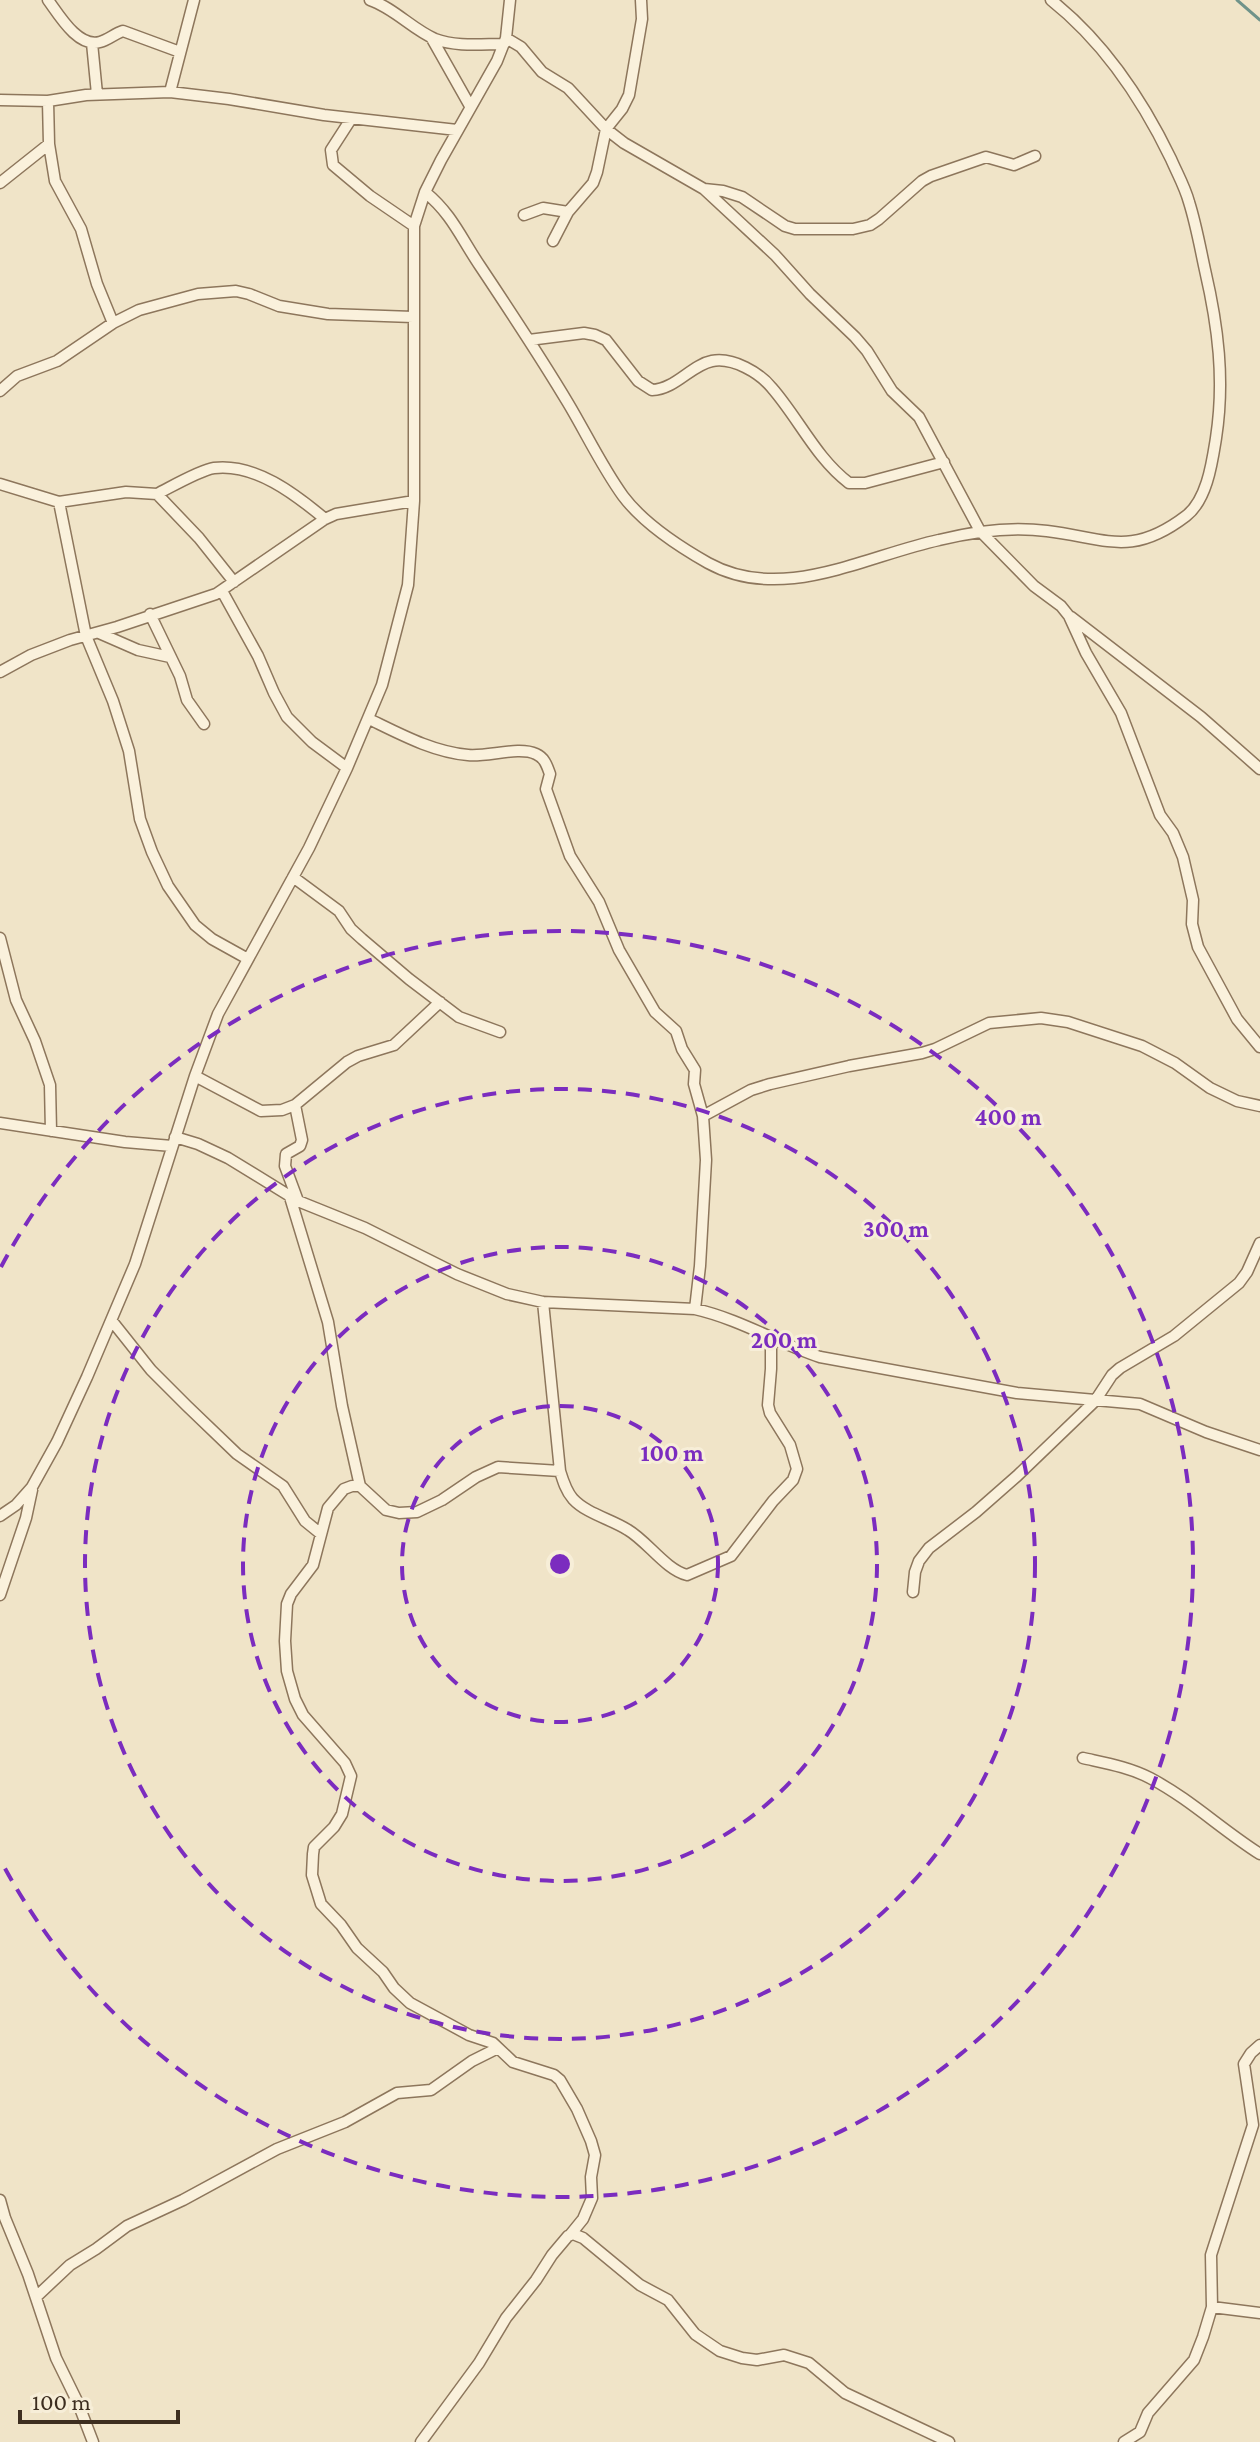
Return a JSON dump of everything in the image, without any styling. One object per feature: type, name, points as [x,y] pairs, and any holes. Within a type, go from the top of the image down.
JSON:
[{"type":"street","points":[[48,0],[60,18],[85,41],[92,43],[123,31],[180,52]]},
{"type":"street","points":[[170,92],[194,0]]},
{"type":"street","points":[[370,0],[385,6],[431,37],[453,44],[505,41],[521,47],[542,72],[568,88],[606,129],[634,151],[704,189],[775,255],[867,351],[892,391],[919,417],[980,531],[1034,586],[1069,616],[1201,717],[1260,769]]},
{"type":"street","points":[[0,1516],[16,1505],[32,1487],[57,1442],[112,1321],[135,1264],[218,1014],[293,877],[347,768],[369,719],[391,655],[408,585],[414,501],[414,226],[425,192],[486,82],[505,41],[510,0]]},
{"type":"street","points":[[553,241],[568,212],[593,183],[606,129],[629,95],[642,19],[641,0]]},
{"type":"street","points":[[425,192],[449,216],[624,497],[658,530],[712,565],[741,577],[769,579],[827,573],[914,545],[980,531],[1048,531],[1121,543],[1159,533],[1190,513],[1198,504],[1207,479],[1221,392],[1219,342],[1189,199],[1143,105],[1089,33],[1051,0]]},
{"type":"street","points":[[431,37],[470,106]]},
{"type":"street","points":[[92,43],[97,94]]},
{"type":"street","points":[[0,100],[48,101],[97,94],[170,92],[351,119],[457,130]]},
{"type":"street","points":[[48,101],[49,144],[55,181],[81,229],[97,284],[113,323]]},
{"type":"street","points":[[351,119],[331,150],[333,165],[370,196],[414,226]]},
{"type":"street","points":[[0,183],[49,144]]},
{"type":"street","points":[[704,189],[723,191],[752,201],[785,226],[795,229],[853,229],[879,219],[931,176],[986,157],[1014,165],[1035,156]]},
{"type":"street","points":[[524,215],[543,208],[568,212]]},
{"type":"street","points":[[0,391],[17,376],[48,366],[113,323],[139,310],[198,294],[236,291],[279,306],[328,314],[413,317]]},
{"type":"street","points":[[529,340],[584,333],[595,335],[606,340],[638,381],[652,390],[670,385],[711,361],[723,361],[748,369],[770,385],[826,460],[849,483],[865,483],[944,462]]},
{"type":"street","points":[[157,494],[211,468],[247,471],[301,499],[325,519]]},
{"type":"street","points":[[0,484],[59,502],[126,492],[157,494],[199,538],[234,582]]},
{"type":"street","points":[[0,672],[31,655],[222,591],[336,514],[414,501]]},
{"type":"street","points":[[59,502],[86,636],[113,701],[129,751],[140,819],[168,886],[195,925],[212,939],[248,959]]},
{"type":"street","points":[[222,591],[287,717],[312,742],[347,768]]},
{"type":"street","points":[[150,614],[182,682],[187,700],[204,724]]},
{"type":"street","points":[[1069,616],[1086,653],[1121,713],[1160,815],[1173,833],[1183,857],[1193,900],[1192,924],[1198,947],[1237,1019],[1260,1047]]},
{"type":"street","points":[[99,633],[138,650],[170,657]]},
{"type":"street","points":[[369,719],[423,743],[460,754],[523,751],[543,758],[550,774],[546,789],[566,849],[599,902],[619,950],[655,1012],[676,1031],[682,1049],[694,1068],[694,1090],[703,1116],[705,1190],[695,1309]]},
{"type":"street","points":[[293,877],[339,911],[351,929],[409,979],[465,1020],[500,1032]]},
{"type":"street","points":[[0,938],[16,1000],[35,1041],[50,1085],[51,1131]]},
{"type":"street","points":[[195,1076],[261,1111],[282,1110],[295,1105],[347,1062],[394,1045],[440,1002]]},
{"type":"street","points":[[703,1116],[751,1090],[770,1084],[922,1053],[989,1023],[1041,1018],[1068,1022],[1142,1046],[1175,1063],[1210,1088],[1237,1101],[1260,1106]]},
{"type":"street","points":[[295,1105],[302,1140],[300,1146],[286,1154],[284,1162],[328,1322],[360,1486],[386,1510],[417,1512],[498,1467],[560,1471]]},
{"type":"street","points":[[0,1123],[51,1131],[198,1144],[228,1158],[294,1199],[365,1228],[469,1279],[507,1294],[543,1302],[695,1309],[717,1314],[820,1357],[1003,1391],[1140,1404],[1206,1432],[1260,1450]]},
{"type":"street","points":[[913,1592],[915,1572],[924,1553],[1017,1476],[1095,1401],[1120,1368],[1174,1336],[1239,1283],[1260,1243]]},
{"type":"street","points":[[543,1302],[560,1471],[567,1490],[575,1501],[630,1531],[680,1573],[687,1575],[731,1556],[793,1480],[797,1469],[790,1445],[768,1405],[771,1338]]},
{"type":"street","points":[[112,1321],[151,1370],[187,1406],[237,1454],[283,1486],[305,1521],[321,1534]]},
{"type":"street","points":[[360,1486],[352,1486],[337,1496],[328,1508],[313,1565],[287,1604],[287,1671],[295,1699],[303,1715],[345,1763],[351,1776],[342,1814],[314,1847],[312,1875],[316,1894],[326,1912],[383,1972],[402,1997],[469,2035],[493,2043],[513,2062],[554,2075],[560,2080],[595,2155],[591,2177],[592,2198],[583,2219],[506,2318],[479,2363],[421,2442]]},
{"type":"street","points":[[0,1595],[26,1518],[32,1487]]},
{"type":"street","points":[[1083,1758],[1121,1767],[1149,1778],[1218,1822],[1260,1854]]},
{"type":"street","points":[[1124,2442],[1140,2432],[1148,2413],[1194,2360],[1212,2307],[1211,2255],[1253,2125],[1244,2064],[1260,2045]]},
{"type":"street","points":[[36,2297],[70,2265],[127,2226],[277,2149],[345,2122],[397,2093],[431,2090],[472,2061],[498,2048]]},
{"type":"street","points":[[0,2200],[56,2358],[93,2442]]},
{"type":"street","points":[[570,2235],[583,2238],[640,2285],[668,2300],[695,2334],[720,2351],[757,2360],[784,2355],[809,2363],[845,2393],[949,2442]]},
{"type":"street","points":[[1212,2307],[1260,2313]]},
{"type":"waterway","points":[[1237,0],[1260,20]]}]
